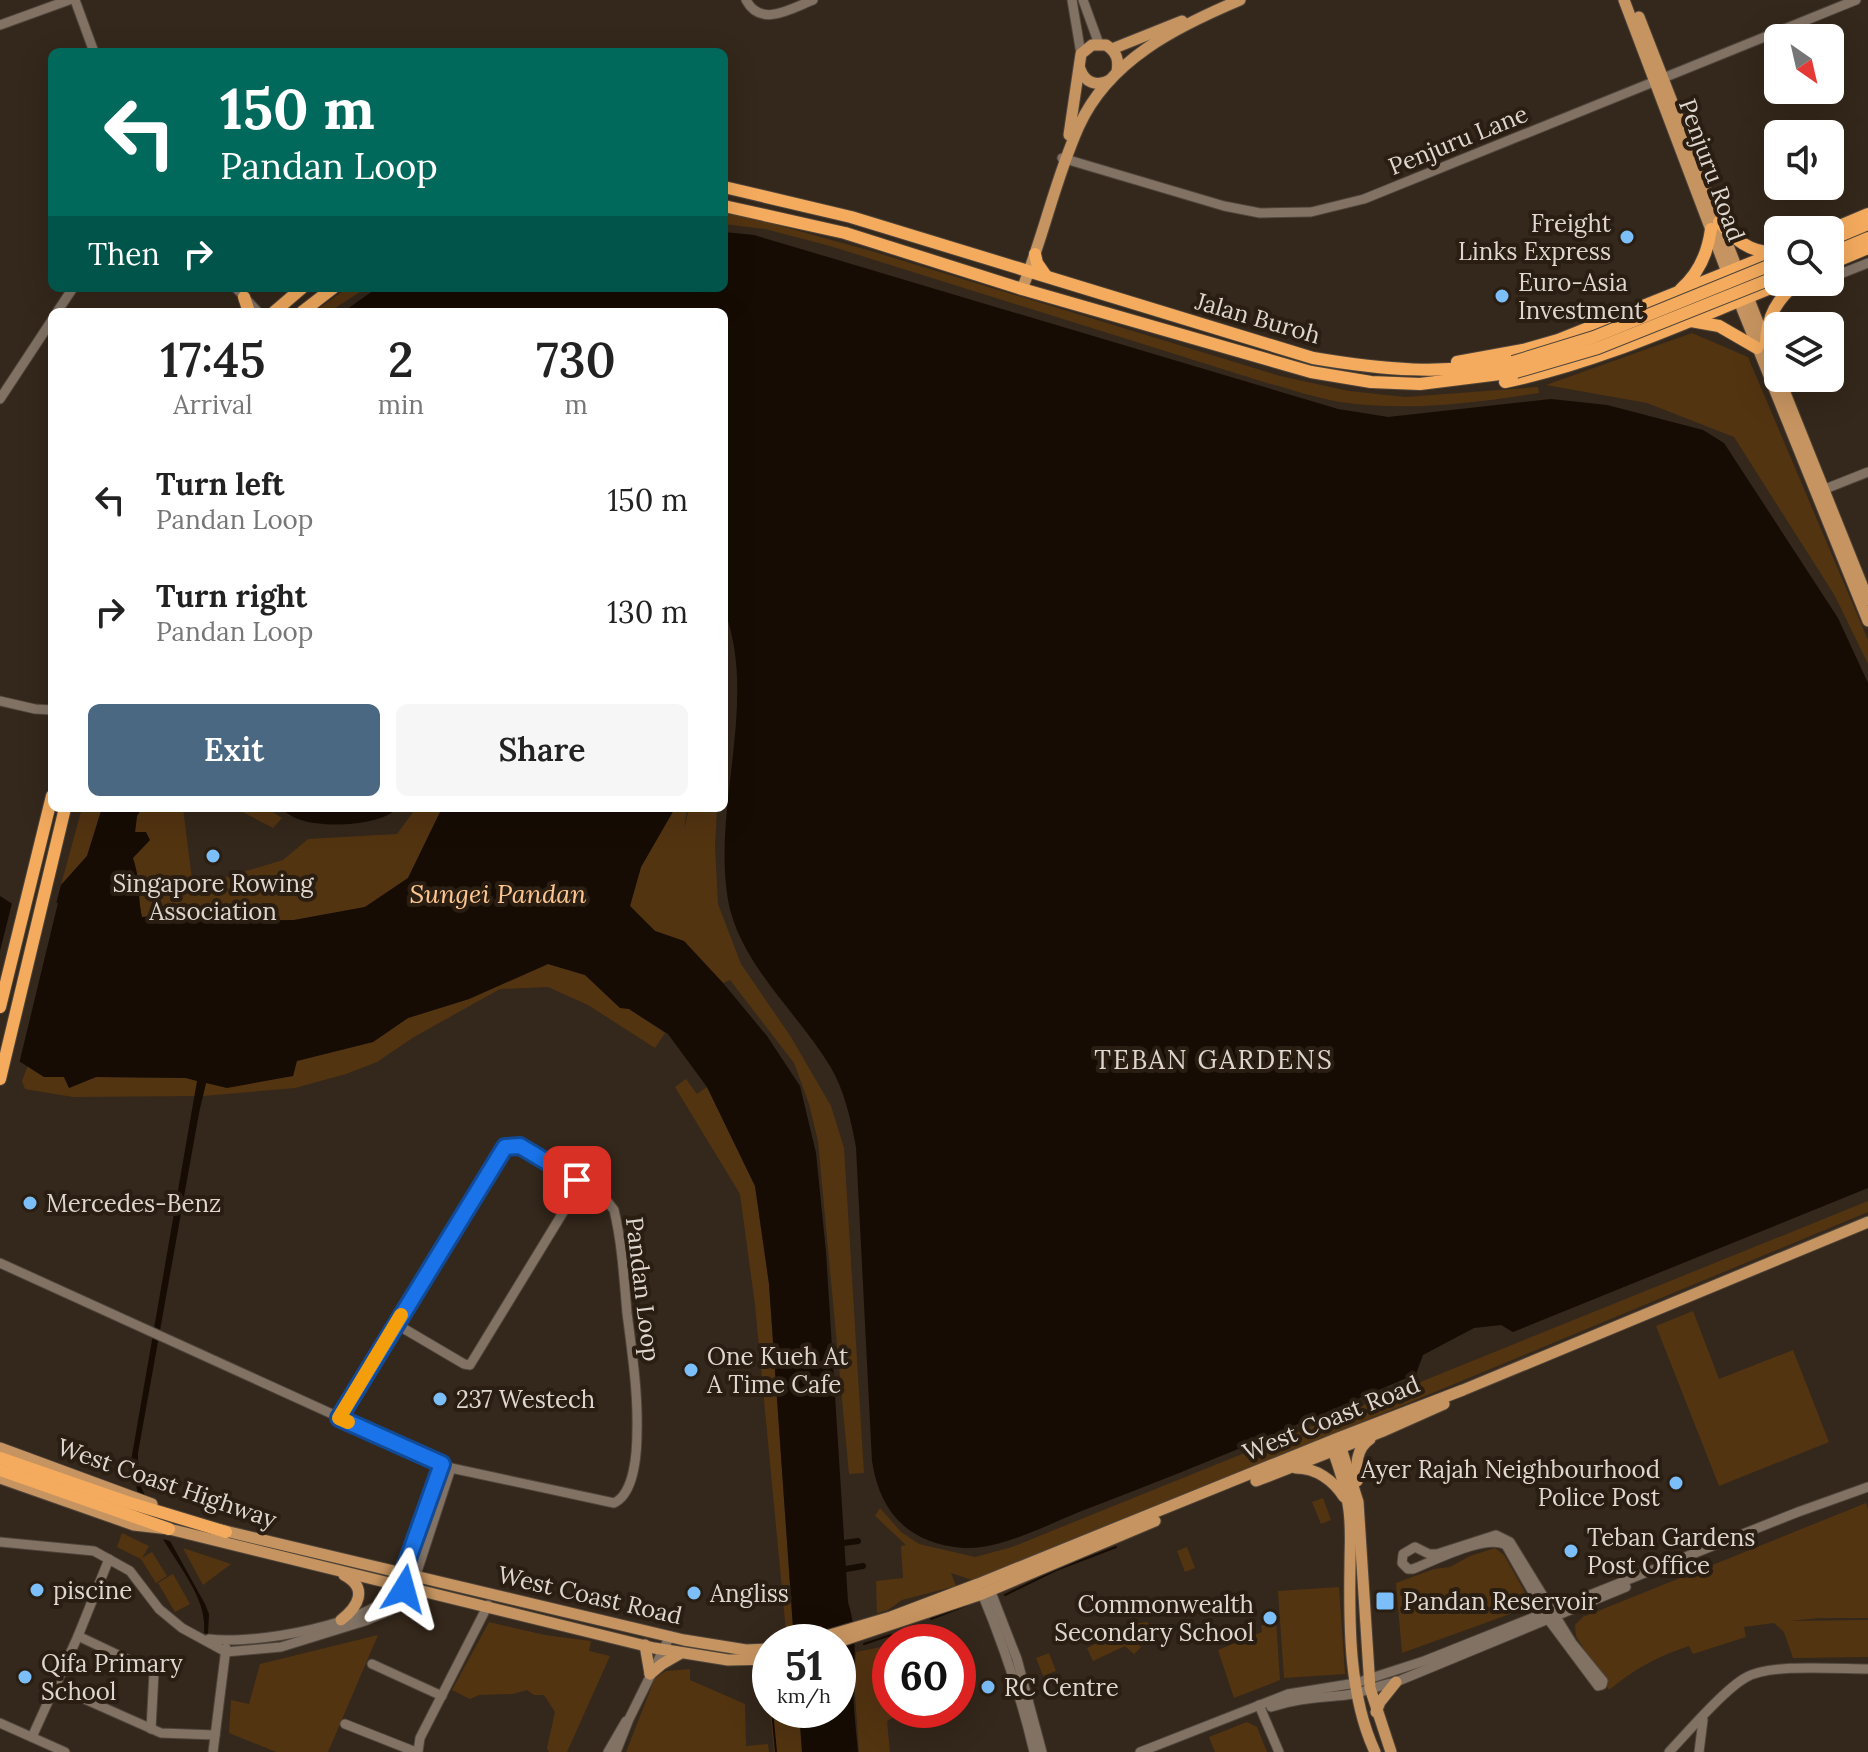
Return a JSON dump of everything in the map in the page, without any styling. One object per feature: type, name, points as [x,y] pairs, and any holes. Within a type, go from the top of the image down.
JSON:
[{"type":"highway","name":"Jalan Buroh","points":[[728,188],[851,217],[1313,358],[1421,372],[1515,367],[1764,268]]},
{"type":"highway","name":"Jalan Buroh","points":[[728,207],[845,233],[1022,289],[1282,365],[1371,382],[1420,384],[1474,379],[1598,348],[1764,282]]},
{"type":"highway","points":[[1844,224],[1868,214]]},
{"type":"highway","points":[[1844,234],[1868,224]]},
{"type":"highway","points":[[1672,296],[1695,273],[1715,226],[1744,244],[1764,252]]},
{"type":"highway","points":[[1844,248],[1868,238]]},
{"type":"highway","points":[[1844,258],[1868,248]]},
{"type":"highway","points":[[1035,254],[1047,277]]},
{"type":"highway","points":[[1370,367],[1452,363],[1523,350],[1591,328],[1764,258]]},
{"type":"highway","points":[[1371,382],[1420,391],[1507,382],[1571,366],[1764,291]]},
{"type":"highway","points":[[279,308],[297,292]]},
{"type":"highway","points":[[307,308],[328,292]]},
{"type":"highway","points":[[1690,321],[1719,326],[1762,345],[1772,309],[1785,296]]},
{"type":"highway","points":[[0,1007],[48,812]]},
{"type":"highway","points":[[0,1079],[64,812]]},
{"type":"highway","points":[[0,1458],[28,1474],[169,1529]]},
{"type":"highway","points":[[0,1470],[28,1474],[226,1532]]},
{"type":"main road","points":[[1080,57],[1082,75],[1094,83],[1108,82],[1140,52],[1159,40],[1240,0]]},
{"type":"main road","name":"Penjuru Road","points":[[1624,0],[1660,81]]},
{"type":"main road","name":"Penjuru Road","points":[[1632,0],[1732,272],[1820,491],[1868,600]]},
{"type":"main road","points":[[1112,49],[1162,28],[1218,10]]},
{"type":"main road","points":[[1011,265],[1019,263],[1031,252],[1064,159],[1080,124],[1115,75],[1119,62],[1112,49],[1099,44],[1086,49],[1080,57],[1074,118],[1064,159],[1022,289]]},
{"type":"main road","name":"Penjuru Road","points":[[1762,345],[1764,349]]},
{"type":"main road","name":"Penjuru Road","points":[[1785,392],[1868,621]]},
{"type":"main road","name":"West Coast Road","points":[[984,1587],[1868,1222]]},
{"type":"main road","name":"West Coast Road","points":[[856,1633],[1087,1548],[1290,1467],[1335,1444],[1381,1432],[1505,1377],[1868,1231]]},
{"type":"main road","points":[[1381,1432],[1365,1441],[1357,1465],[1362,1536],[1363,1686],[1391,1752]]},
{"type":"main road","points":[[1335,1444],[1357,1492]]},
{"type":"main road","points":[[1335,1444],[1349,1504],[1351,1628],[1375,1752]]},
{"type":"main road","name":"West Coast Highway","points":[[0,1448],[226,1532],[409,1576]]},
{"type":"main road","points":[[1290,1467],[1305,1468],[1321,1475],[1339,1490],[1349,1504]]},
{"type":"main road","name":"West Coast Highway","points":[[0,1478],[134,1525],[169,1529],[404,1588]]},
{"type":"main road","points":[[336,1570],[355,1582],[359,1599],[354,1609],[341,1620]]},
{"type":"main road","name":"West Coast Road","points":[[409,1576],[670,1636],[752,1650]]},
{"type":"main road","name":"West Coast Road","points":[[404,1588],[488,1605],[682,1653],[728,1660],[752,1659]]},
{"type":"main road","points":[[645,1645],[650,1674]]},
{"type":"main road","points":[[650,1674],[682,1653]]},
{"type":"main road","points":[[1376,1713],[1380,1702],[1396,1682]]},
{"type":"street","points":[[0,25],[69,0]]},
{"type":"street","points":[[75,0],[93,48]]},
{"type":"street","points":[[746,0],[757,14],[766,16],[813,0]]},
{"type":"street","points":[[1072,0],[1080,57]]},
{"type":"street","points":[[1083,0],[1099,44]]},
{"type":"street","name":"Penjuru Lane","points":[[1064,159],[1224,206],[1260,213],[1311,212],[1364,199],[1856,0]]},
{"type":"street","points":[[1844,272],[1868,263]]},
{"type":"street","points":[[240,293],[254,308]]},
{"type":"street","points":[[0,397],[48,326]]},
{"type":"street","points":[[1820,491],[1868,472]]},
{"type":"street","points":[[0,701],[48,710]]},
{"type":"street","points":[[35,709],[48,716]]},
{"type":"street","name":"Pandan Loop","points":[[0,1263],[150,1330],[339,1418],[446,1466],[605,1503],[619,1502],[627,1490],[638,1428],[617,1224],[614,1210],[603,1196],[520,1146],[505,1147],[339,1418]]},
{"type":"street","points":[[396,1324],[470,1365],[581,1183]]},
{"type":"street","points":[[0,1542],[94,1551],[130,1571],[182,1628],[226,1647],[281,1647],[377,1617],[398,1605],[446,1466]]},
{"type":"street","points":[[1140,1752],[1260,1708],[1396,1682],[1550,1615],[1868,1489]]},
{"type":"street","points":[[1550,1615],[1510,1542],[1503,1537],[1487,1536],[1437,1554],[1429,1554],[1415,1547],[1403,1554],[1401,1559],[1404,1567],[1413,1569],[1484,1542],[1506,1545],[1550,1615],[1588,1674],[1598,1686],[1602,1685],[1603,1681],[1550,1615]]},
{"type":"street","points":[[32,1737],[109,1559]]},
{"type":"street","points":[[984,1587],[1020,1694],[1034,1752]]},
{"type":"street","points":[[984,1587],[1020,1670],[1042,1752]]},
{"type":"street","points":[[226,1647],[341,1620],[378,1607],[404,1588]]},
{"type":"street","points":[[345,1724],[417,1752],[420,1738],[488,1605]]},
{"type":"street","points":[[1363,1686],[1550,1615]]},
{"type":"street","points":[[78,1636],[154,1672],[151,1729]]},
{"type":"street","points":[[616,1752],[670,1636]]},
{"type":"street","points":[[213,1752],[226,1647]]},
{"type":"street","points":[[372,1664],[442,1696]]},
{"type":"street","points":[[1671,1751],[1737,1683],[1757,1673],[1791,1669],[1868,1669]]},
{"type":"street","points":[[55,1686],[161,1733],[215,1735]]},
{"type":"street","points":[[1156,1752],[1260,1708]]},
{"type":"street","points":[[1260,1708],[1279,1752]]},
{"type":"street","points":[[1699,1752],[1704,1716]]},
{"type":"street","points":[[608,1752],[619,1730],[629,1719]]},
{"type":"street","points":[[0,1723],[65,1752]]},
{"type":"shaded area","points":[[728,214],[741,215],[871,251],[1280,376],[1349,391],[1405,397],[1538,387],[1539,393],[1415,406],[1365,405],[1331,400],[1267,383],[830,246],[765,229],[728,224]]},
{"type":"shaded area","points":[[342,292],[360,292],[335,308],[320,308]]},
{"type":"shaded area","points":[[1692,333],[1748,357],[1868,640],[1868,664],[1835,596],[1734,437],[1647,403],[1546,385]]},
{"type":"shaded area","points":[[81,812],[101,812],[87,856],[61,885]]},
{"type":"shaded area","points":[[140,812],[184,812],[193,887],[283,860],[308,839],[397,834],[413,812],[440,812],[408,878],[365,907],[294,920],[223,921],[170,915],[142,917],[132,858],[150,840],[135,832]]},
{"type":"shaded area","points":[[243,812],[272,812],[282,818],[273,828]]},
{"type":"shaded area","points":[[673,812],[686,812],[684,830],[688,812],[717,812],[718,904],[741,964],[791,1037],[831,1106],[844,1148],[864,1473],[849,1474],[818,1141],[794,1063],[730,980],[723,983],[684,941],[655,931],[630,906],[641,867]]},
{"type":"shaded area","points":[[548,964],[585,975],[620,1007],[629,1009],[665,1033],[655,1048],[588,1005],[548,987],[500,989],[414,1037],[377,1062],[346,1074],[295,1088],[203,1096],[206,1083],[293,1076],[296,1061],[373,1042],[408,1018],[469,999]]},
{"type":"shaded area","points":[[28,1065],[44,1077],[64,1077],[69,1088],[96,1077],[186,1078],[198,1081],[196,1096],[73,1097],[25,1089],[22,1081]]},
{"type":"shaded area","points":[[686,1079],[697,1094],[707,1087],[755,1186],[769,1284],[793,1624],[785,1624],[755,1305],[740,1194],[675,1087]]},
{"type":"shaded area","points":[[1868,1201],[1868,1212],[972,1580],[951,1573],[956,1586],[902,1600],[888,1610],[877,1613],[876,1581],[903,1578],[901,1546],[906,1545],[875,1516],[880,1508],[901,1532],[919,1544],[975,1557],[1012,1547]]},
{"type":"shaded area","points":[[1693,1311],[1719,1379],[1793,1350],[1829,1442],[1719,1486],[1656,1326]]},
{"type":"shaded area","points":[[1323,1498],[1331,1520],[1321,1524],[1312,1502]]},
{"type":"shaded area","points":[[1866,1503],[1868,1618],[1791,1621],[1868,1620],[1868,1657],[1793,1658],[1784,1632],[1774,1623],[1744,1627],[1746,1637],[1693,1654],[1689,1646],[1667,1654],[1637,1669],[1609,1690],[1576,1636],[1575,1625],[1583,1617]]},
{"type":"shaded area","points":[[122,1533],[149,1546],[142,1558],[152,1552],[167,1576],[156,1583],[141,1559],[117,1547]]},
{"type":"shaded area","points":[[1187,1547],[1195,1568],[1185,1572],[1177,1551]]},
{"type":"shaded area","points":[[183,1548],[231,1564],[203,1585]]},
{"type":"shaded area","points":[[1495,1548],[1504,1555],[1530,1601],[1527,1608],[1402,1653],[1396,1583],[1434,1569],[1450,1567]]},
{"type":"shaded area","points":[[173,1574],[190,1604],[175,1612],[158,1583]]},
{"type":"shaded area","points":[[1339,1587],[1345,1674],[1284,1678],[1278,1591]]},
{"type":"shaded area","points":[[1276,1619],[1280,1680],[1234,1698],[1218,1650],[1262,1632],[1261,1626]]},
{"type":"shaded area","points":[[489,1622],[545,1635],[591,1641],[589,1651],[610,1656],[567,1752],[549,1752],[547,1748],[555,1712],[544,1695],[534,1695],[527,1690],[513,1694],[479,1695],[470,1699],[452,1690]]},
{"type":"shaded area","points":[[1147,1622],[1159,1636],[1143,1645],[1139,1643],[1132,1624]]},
{"type":"shaded area","points":[[1130,1627],[1135,1642],[1141,1647],[1134,1654],[1125,1646],[1093,1661],[1087,1648]]},
{"type":"shaded area","points":[[378,1635],[328,1752],[276,1752],[229,1733],[231,1700],[249,1704],[260,1664]]},
{"type":"shaded area","points":[[872,1649],[872,1728],[888,1728],[890,1752],[859,1752],[856,1652]]},
{"type":"shaded area","points":[[1049,1653],[1056,1671],[1043,1676],[1036,1658]]},
{"type":"shaded area","points":[[690,1669],[690,1680],[745,1704],[746,1746],[768,1744],[769,1752],[626,1752],[655,1678],[666,1671]]},
{"type":"shaded area","points":[[1247,1722],[1257,1727],[1267,1752],[1215,1752],[1209,1737]]},
{"type":"shaded area","points":[[772,1728],[800,1728],[802,1752],[774,1752]]},
{"type":"water","points":[[728,232],[754,235],[1338,409],[1388,417],[1551,399],[1607,405],[1703,430],[1724,443],[1838,618],[1868,683],[1868,1188],[1513,1332],[1501,1325],[1474,1328],[1423,1355],[1416,1374],[1023,1536],[978,1548],[964,1548],[928,1540],[913,1533],[890,1511],[876,1480],[872,1461],[856,1147],[846,1105],[830,1066],[744,945],[728,900],[726,827],[737,680],[734,644],[728,623],[728,308],[349,308],[371,292],[728,292]]},
{"type":"water","name":"Sungei Pandan","points":[[101,812],[140,812],[135,832],[146,832],[150,840],[133,858],[142,917],[170,915],[223,921],[294,920],[365,907],[408,878],[440,812],[673,812],[641,867],[630,906],[655,931],[684,941],[767,1036],[800,1086],[816,1153],[826,1252],[848,1602],[852,1624],[793,1624],[769,1284],[755,1186],[707,1087],[668,1034],[629,1009],[620,1008],[585,975],[548,964],[469,999],[408,1018],[373,1042],[297,1061],[293,1076],[227,1088],[206,1083],[138,1453],[138,1480],[147,1500],[138,1494],[131,1461],[197,1081],[186,1078],[96,1077],[69,1088],[64,1077],[44,1077],[0,1049],[0,896],[39,921],[54,912],[61,885],[87,856]]},
{"type":"water","points":[[286,812],[393,812],[379,819],[352,824],[311,823]]},
{"type":"water","points":[[163,1539],[170,1541],[205,1604],[209,1614],[208,1634],[204,1633],[202,1608],[197,1596]]},
{"type":"water","name":"Sungei Pandan","points":[[856,1724],[858,1752],[802,1752],[800,1728],[856,1728]]},
{"type":"pier","points":[[13,899],[39,916],[51,909],[53,902],[58,903],[19,1064],[0,1053],[0,951]]},
{"type":"waterway","points":[[844,1543],[858,1541]]},
{"type":"waterway","points":[[1005,1595],[1056,1570],[1116,1547]]},
{"type":"waterway","points":[[846,1569],[863,1566]]},
{"type":"waterway","points":[[931,1619],[967,1605]]},
{"type":"waterway","points":[[864,1644],[872,1641]]},
{"type":"waterway","points":[[774,1728],[776,1752]]},
{"type":"slow traffic","points":[[348,1422],[339,1418],[401,1315]]},
{"type":"place","name":"Freight Links Express","points":[[1627,237]]},
{"type":"place","name":"Euro-Asia Investment","points":[[1502,296]]},
{"type":"place","name":"Singapore Rowing Association","points":[[213,856]]},
{"type":"place","name":"Mercedes-Benz","points":[[30,1203]]},
{"type":"place","name":"One Kueh At A Time Cafe","points":[[691,1370]]},
{"type":"place","name":"237 Westech","points":[[440,1399]]},
{"type":"place","name":"Ayer Rajah Neighbourhood Police Post","points":[[1676,1483]]},
{"type":"place","name":"Teban Gardens Post Office","points":[[1571,1551]]},
{"type":"place","name":"piscine","points":[[37,1590]]},
{"type":"place","name":"Angliss","points":[[694,1593]]},
{"type":"place","name":"Pandan Reservoir","points":[[1385,1601]]},
{"type":"place","name":"Commonwealth Secondary School","points":[[1270,1618]]},
{"type":"place","name":"Qifa Primary School","points":[[25,1677]]},
{"type":"place","name":"RC Centre","points":[[988,1687]]},
{"type":"district","name":"TEBAN GARDENS","points":[[1214,1059]]},
{"type":"route","points":[[404,1589],[398,1587],[442,1464],[339,1418],[500,1152],[512,1144],[520,1146],[577,1180]]}]
